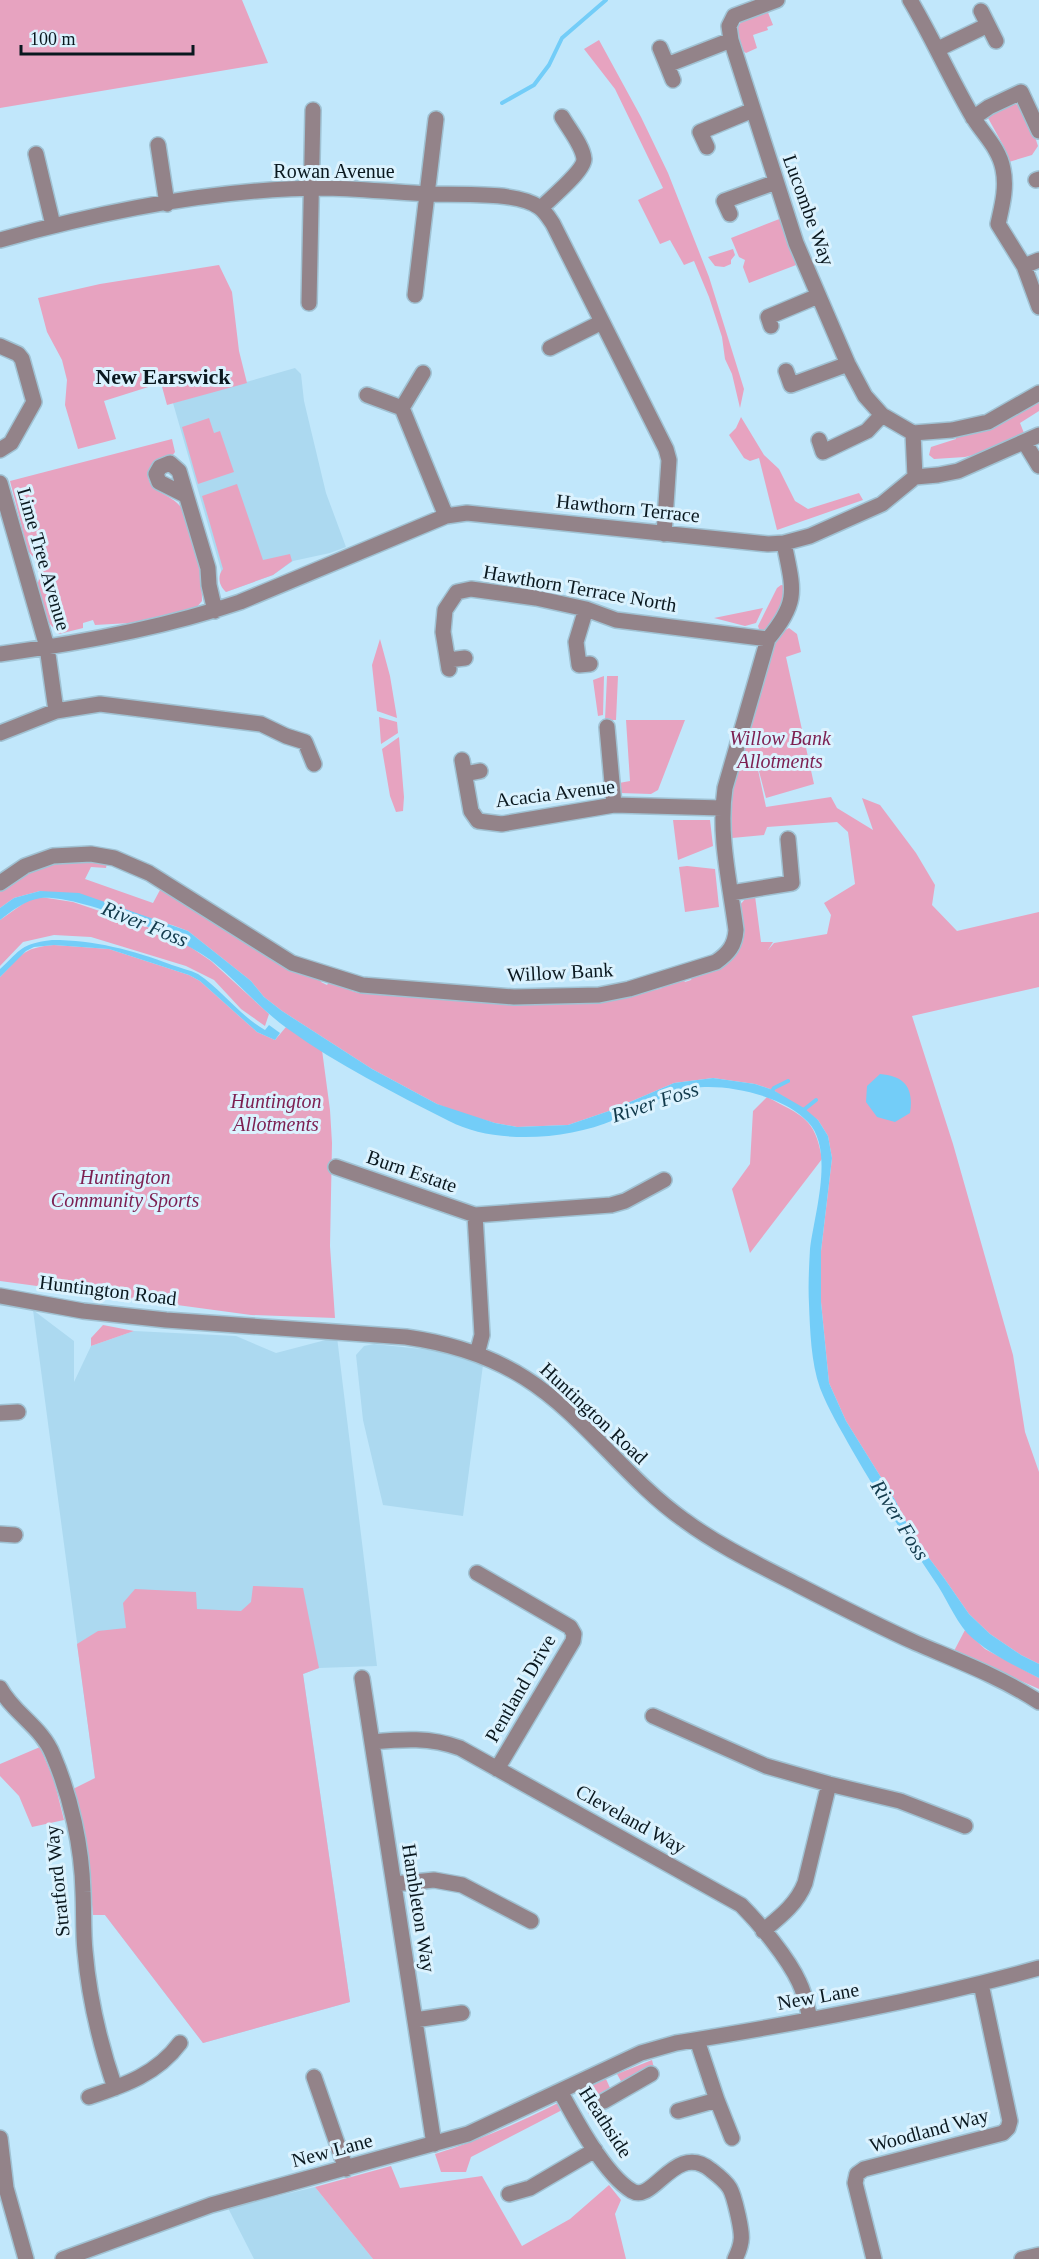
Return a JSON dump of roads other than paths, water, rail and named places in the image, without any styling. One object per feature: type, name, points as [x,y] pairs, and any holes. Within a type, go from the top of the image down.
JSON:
[{"type":"street","points":[[660,48],[670,73],[731,40],[729,26],[734,16],[777,0]]},
{"type":"street","points":[[909,0],[938,49],[953,83],[973,118],[997,152],[1004,168],[1005,191],[998,224],[1024,266],[1039,307]]},
{"type":"street","points":[[981,11],[996,40]]},
{"type":"street","points":[[938,49],[988,25]]},
{"type":"street","name":"Lucombe Way","points":[[731,40],[796,243],[848,364],[865,396],[882,415],[913,433]]},
{"type":"street","points":[[973,118],[1019,86],[1039,131]]},
{"type":"street","points":[[309,303],[313,110]]},
{"type":"street","points":[[707,147],[698,125],[753,110]]},
{"type":"street","points":[[562,117],[582,151],[584,160],[581,171],[541,208],[553,224],[666,449],[669,460],[664,534]]},
{"type":"street","points":[[415,295],[436,119]]},
{"type":"street","points":[[158,145],[166,204]]},
{"type":"street","points":[[36,154],[53,225]]},
{"type":"street","points":[[724,201],[776,182]]},
{"type":"street","name":"Rowan Avenue","points":[[0,240],[53,225],[166,204],[220,196],[311,189],[514,198],[529,201],[541,208]]},
{"type":"street","points":[[1024,266],[1039,260]]},
{"type":"street","points":[[767,317],[818,296]]},
{"type":"street","points":[[550,348],[602,322]]},
{"type":"street","points":[[0,346],[18,354],[22,359],[34,402],[11,443],[0,450]]},
{"type":"street","points":[[791,385],[848,364]]},
{"type":"street","points":[[402,408],[423,373]]},
{"type":"street","points":[[1039,393],[988,422],[952,430],[913,433],[915,477],[958,471],[1039,435]]},
{"type":"street","points":[[367,394],[402,408],[446,516]]},
{"type":"street","points":[[823,452],[867,431],[882,415]]},
{"type":"street","points":[[1024,443],[1039,466]]},
{"type":"street","name":"Hawthorn Terrace","points":[[0,654],[144,628],[215,611],[446,516],[467,513],[768,544],[784,543],[810,536],[882,504],[915,477]]},
{"type":"street","name":"Lime Tree Avenue","points":[[0,483],[47,647],[56,711]]},
{"type":"street","points":[[185,495],[208,568],[208,585],[215,611]]},
{"type":"street","name":"Willow Bank","points":[[0,883],[25,866],[53,856],[92,854],[114,858],[149,873],[292,963],[362,985],[514,997],[599,995],[629,989],[716,962],[727,954],[735,942],[736,930],[727,870],[722,808],[725,788],[768,639],[783,621],[792,601],[792,582],[784,543]]},
{"type":"street","name":"Hawthorn Terrace North","points":[[465,658],[449,665],[443,632],[445,610],[457,592],[471,589],[536,598],[586,609],[616,620],[768,639]]},
{"type":"street","points":[[586,609],[576,642],[579,665],[590,664]]},
{"type":"street","points":[[0,733],[56,711],[100,704],[261,724],[305,742],[314,764]]},
{"type":"street","points":[[607,727],[614,805]]},
{"type":"street","name":"Acacia Avenue","points":[[480,771],[463,767],[471,812],[478,820],[502,824],[614,805],[722,808]]},
{"type":"street","points":[[731,893],[792,884],[788,838]]},
{"type":"street","name":"Burn Estate","points":[[336,1167],[475,1215],[611,1205],[625,1201],[664,1180]]},
{"type":"street","name":"Burn Estate","points":[[475,1215],[482,1335],[477,1354]]},
{"type":"street","name":"Huntington Road","points":[[0,1296],[83,1311],[166,1320],[406,1337],[477,1354],[526,1378],[549,1395],[637,1481],[686,1522],[749,1560],[895,1633],[1016,1688],[1039,1702]]},
{"type":"street","points":[[0,1413],[18,1412]]},
{"type":"street","name":"Pentland Drive","points":[[477,1573],[570,1627],[574,1634],[573,1641],[497,1769]]},
{"type":"street","name":"Hambleton Way","points":[[362,1678],[434,2144]]},
{"type":"street","name":"Stratford Way","points":[[0,1688],[7,1700],[49,1745],[68,1802],[81,1866],[85,1951],[89,1982],[96,2021],[115,2088]]},
{"type":"street","points":[[654,1715],[766,1766],[900,1801],[965,1826]]},
{"type":"street","name":"Cleveland Way","points":[[372,1742],[405,1738],[441,1741],[460,1748],[735,1901],[746,1910],[798,1980],[805,1996],[810,2019]]},
{"type":"street","points":[[763,1932],[792,1906],[800,1895],[805,1883],[829,1784]]},
{"type":"street","points":[[393,1884],[434,1880],[462,1885],[531,1921]]},
{"type":"street","name":"New Lane","points":[[63,2259],[211,2205],[468,2134],[641,2053],[981,1984],[1039,1968]]},
{"type":"street","name":"Woodland Way","points":[[856,2174],[864,2169],[1003,2133],[1008,2128],[1010,2121],[981,1984]]},
{"type":"street","points":[[415,2020],[462,2013]]},
{"type":"street","points":[[697,2040],[732,2138]]},
{"type":"street","points":[[89,2097],[154,2070],[167,2060],[180,2043]]},
{"type":"street","points":[[606,2068],[618,2093]]},
{"type":"street","points":[[604,2101],[651,2074]]},
{"type":"street","points":[[314,2077],[346,2169]]},
{"type":"street","name":"Heathside","points":[[560,2091],[595,2150],[617,2178],[634,2193],[647,2189],[680,2164],[691,2161],[702,2162],[728,2183],[732,2190],[742,2234],[742,2245],[735,2259]]},
{"type":"street","points":[[678,2111],[717,2100]]},
{"type":"street","points":[[0,2138],[6,2188],[26,2259]]},
{"type":"street","points":[[509,2194],[530,2188],[595,2150]]},
{"type":"street","name":"Woodland Way","points":[[842,2166],[856,2174]]},
{"type":"street","name":"Woodland Way","points":[[856,2174],[855,2183],[874,2259]]},
{"type":"street","points":[[1022,2259],[1039,2255]]},
{"type":"water","name":"River Foss","points":[[40,891],[79,893],[188,931],[251,981],[264,997],[282,1011],[372,1069],[437,1104],[495,1123],[517,1127],[568,1125],[609,1111],[674,1083],[713,1078],[755,1084],[773,1090],[804,1108],[818,1120],[828,1136],[832,1158],[821,1251],[821,1302],[829,1383],[846,1421],[895,1500],[914,1538],[969,1614],[990,1634],[1039,1664],[1039,1678],[992,1653],[962,1627],[872,1483],[823,1396],[813,1357],[809,1290],[810,1249],[822,1166],[816,1134],[798,1113],[770,1098],[754,1093],[707,1087],[673,1093],[614,1120],[575,1132],[509,1137],[467,1129],[387,1089],[327,1055],[278,1021],[213,962],[179,941],[155,930],[104,910],[58,899],[41,898],[30,901],[0,920],[0,908],[14,898]]},
{"type":"water","points":[[68,940],[113,947],[198,974],[256,1024],[265,1030],[269,1025],[280,1033],[275,1040],[257,1032],[200,981],[189,975],[109,949],[54,945],[34,947],[26,951],[0,977],[0,969],[22,948],[33,943]]},
{"type":"water","points":[[880,1074],[896,1077],[909,1090],[910,1113],[895,1122],[877,1117],[866,1102],[867,1086]]},
{"type":"waterway","points":[[502,103],[534,85],[549,65],[562,38],[606,0]]},
{"type":"waterway","points":[[770,1094],[774,1088],[788,1081]]},
{"type":"waterway","points":[[801,1112],[816,1100]]},
{"type":"district","name":"New Earswick","points":[[163,376]]},
{"type":"park label","name":"Willow Bank Allotments","points":[[780,750]]},
{"type":"park label","name":"Huntington Allotments","points":[[276,1112]]},
{"type":"park label","name":"Huntington Community Sports","points":[[125,1188]]}]
